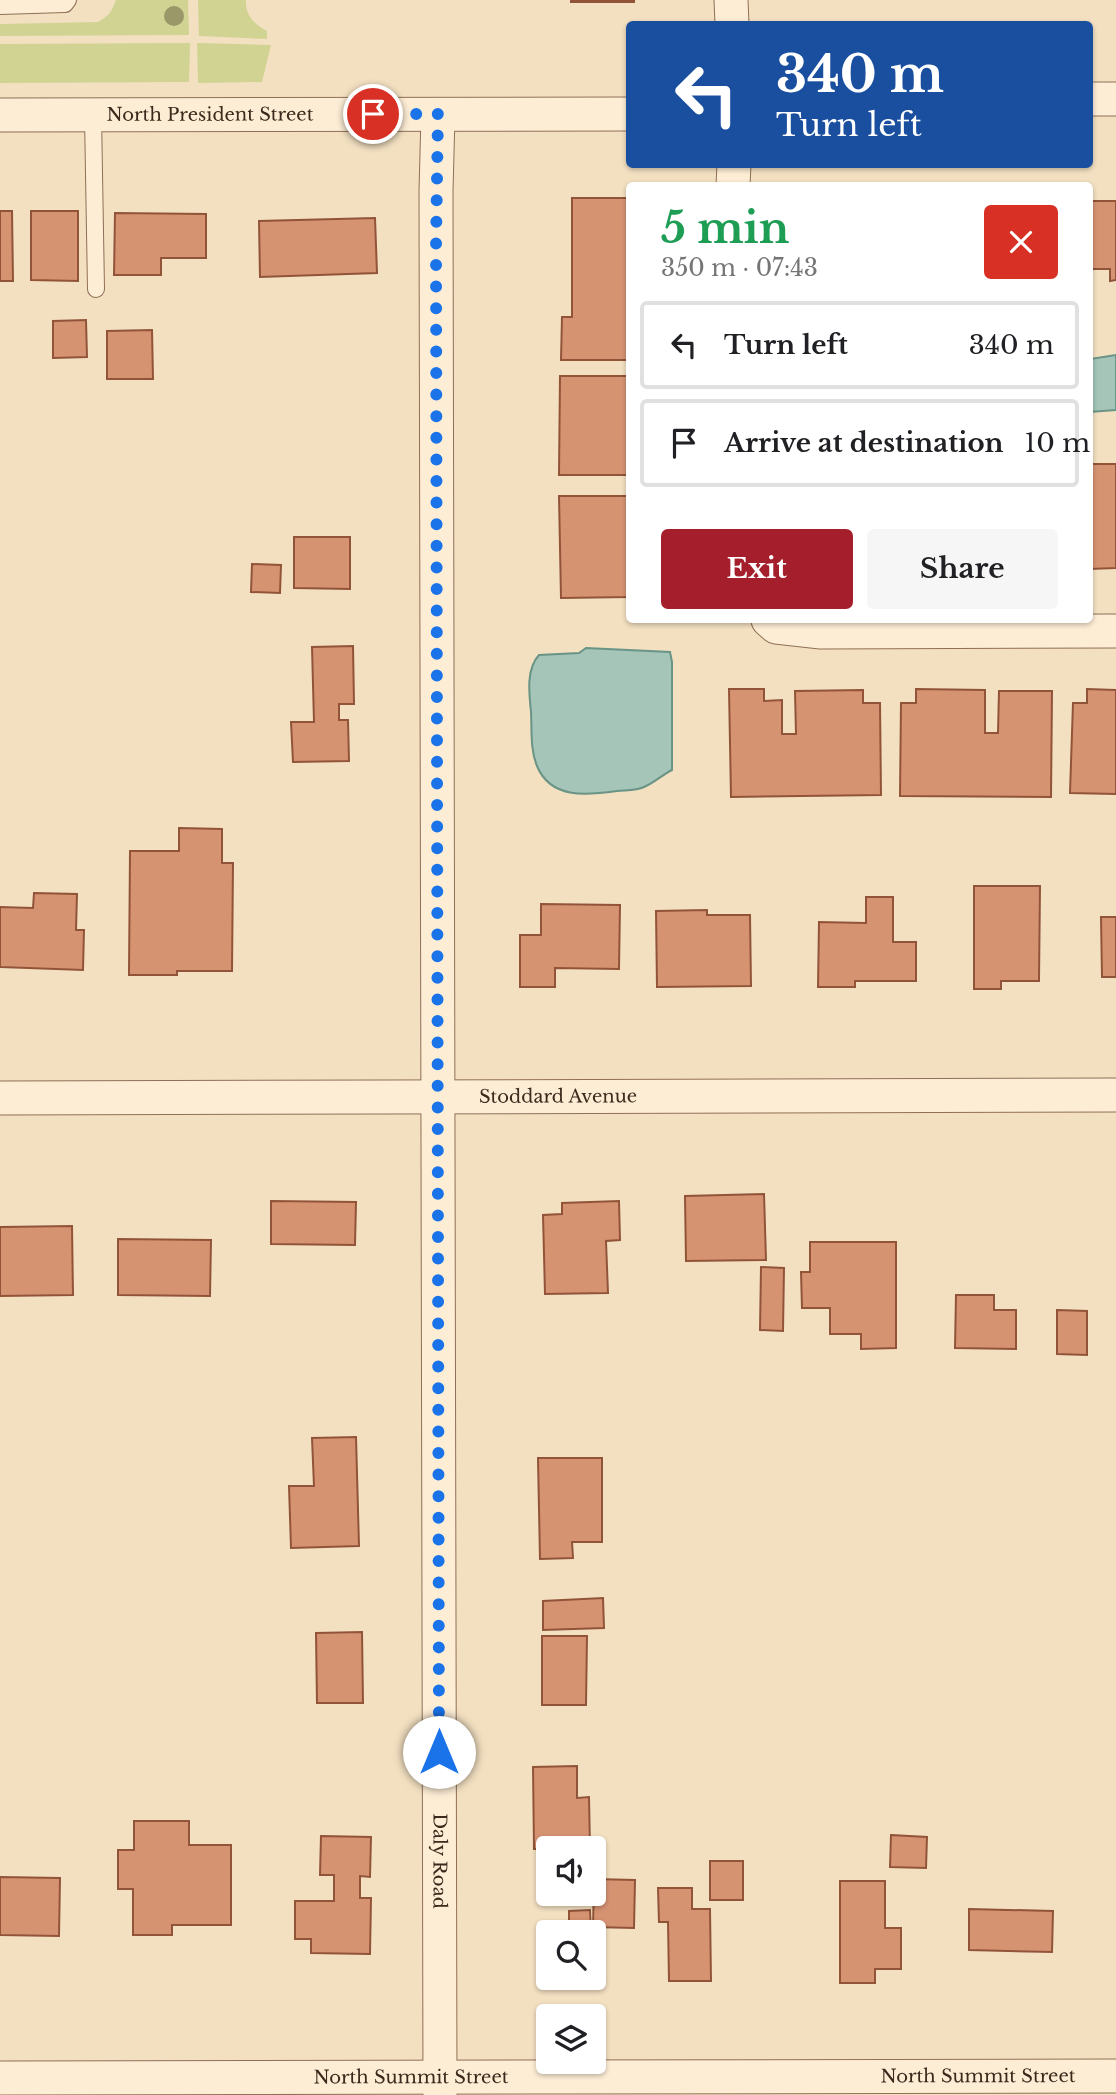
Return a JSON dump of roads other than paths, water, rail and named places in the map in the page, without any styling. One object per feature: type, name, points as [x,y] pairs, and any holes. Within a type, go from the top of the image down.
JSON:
[{"type":"street","points":[[731,0],[732,21]]},
{"type":"street","points":[[1093,99],[1116,99]]},
{"type":"street","name":"North President Street","points":[[0,114],[626,114]]},
{"type":"street","name":"Daly Road","points":[[438,114],[440,2086]]},
{"type":"street","points":[[771,623],[776,627],[821,632],[1116,631]]},
{"type":"street","name":"Stoddard Avenue","points":[[0,1098],[1116,1095]]},
{"type":"street","name":"North Summit Street","points":[[0,2078],[440,2086],[1116,2076]]},
{"type":"lane","points":[[0,6],[65,4],[68,0]]},
{"type":"lane","points":[[93,115],[96,289]]}]
